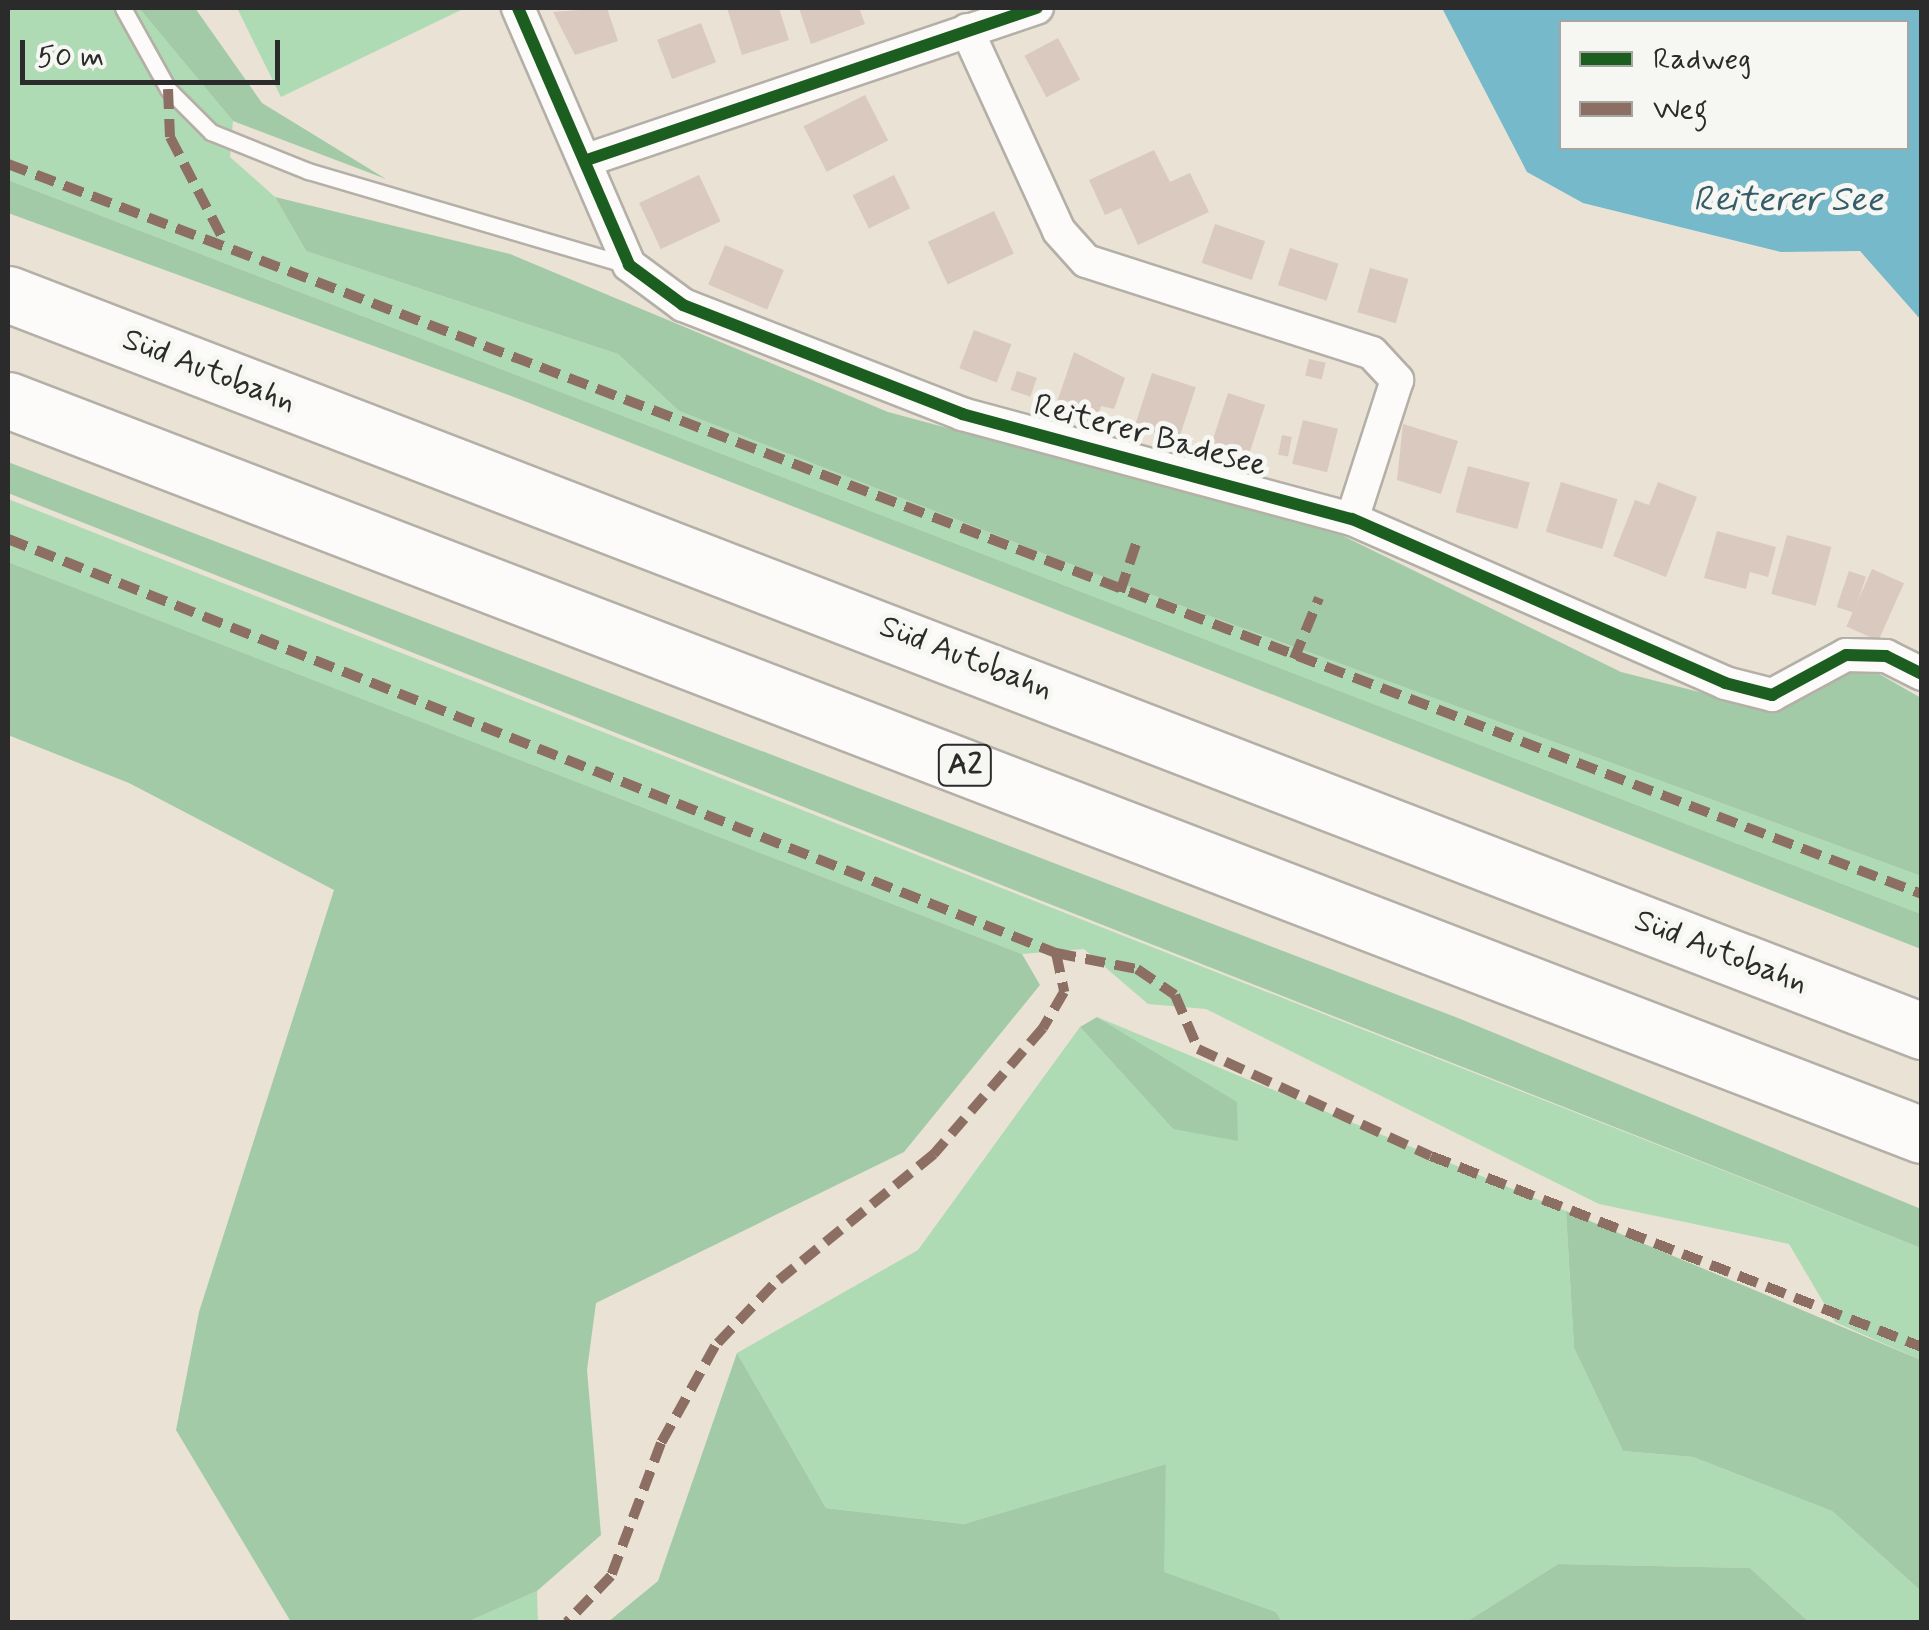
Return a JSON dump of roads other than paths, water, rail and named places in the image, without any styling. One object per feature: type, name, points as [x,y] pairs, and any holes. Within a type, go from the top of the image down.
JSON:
[{"type":"highway","name":"Süd Autobahn","points":[[8,294],[1922,1031]]},
{"type":"highway","name":"A2","points":[[8,400],[1922,1135]]},
{"type":"street","points":[[518,8],[587,160],[629,265]]},
{"type":"street","points":[[587,160],[1037,8]]},
{"type":"street","points":[[967,30],[1059,231],[1086,262],[1372,353],[1396,380],[1352,519]]},
{"type":"street","name":"Reiterer Badesee","points":[[629,265],[683,305],[962,414],[1352,519],[1725,683],[1772,694],[1846,655],[1886,656],[1922,674]]},
{"type":"lane","points":[[123,8],[168,88],[212,132],[308,172],[629,265]]},
{"type":"water","name":"Reiterer See","points":[[1442,8],[1921,8],[1921,320],[1860,251],[1781,252],[1583,203],[1527,172]]}]
